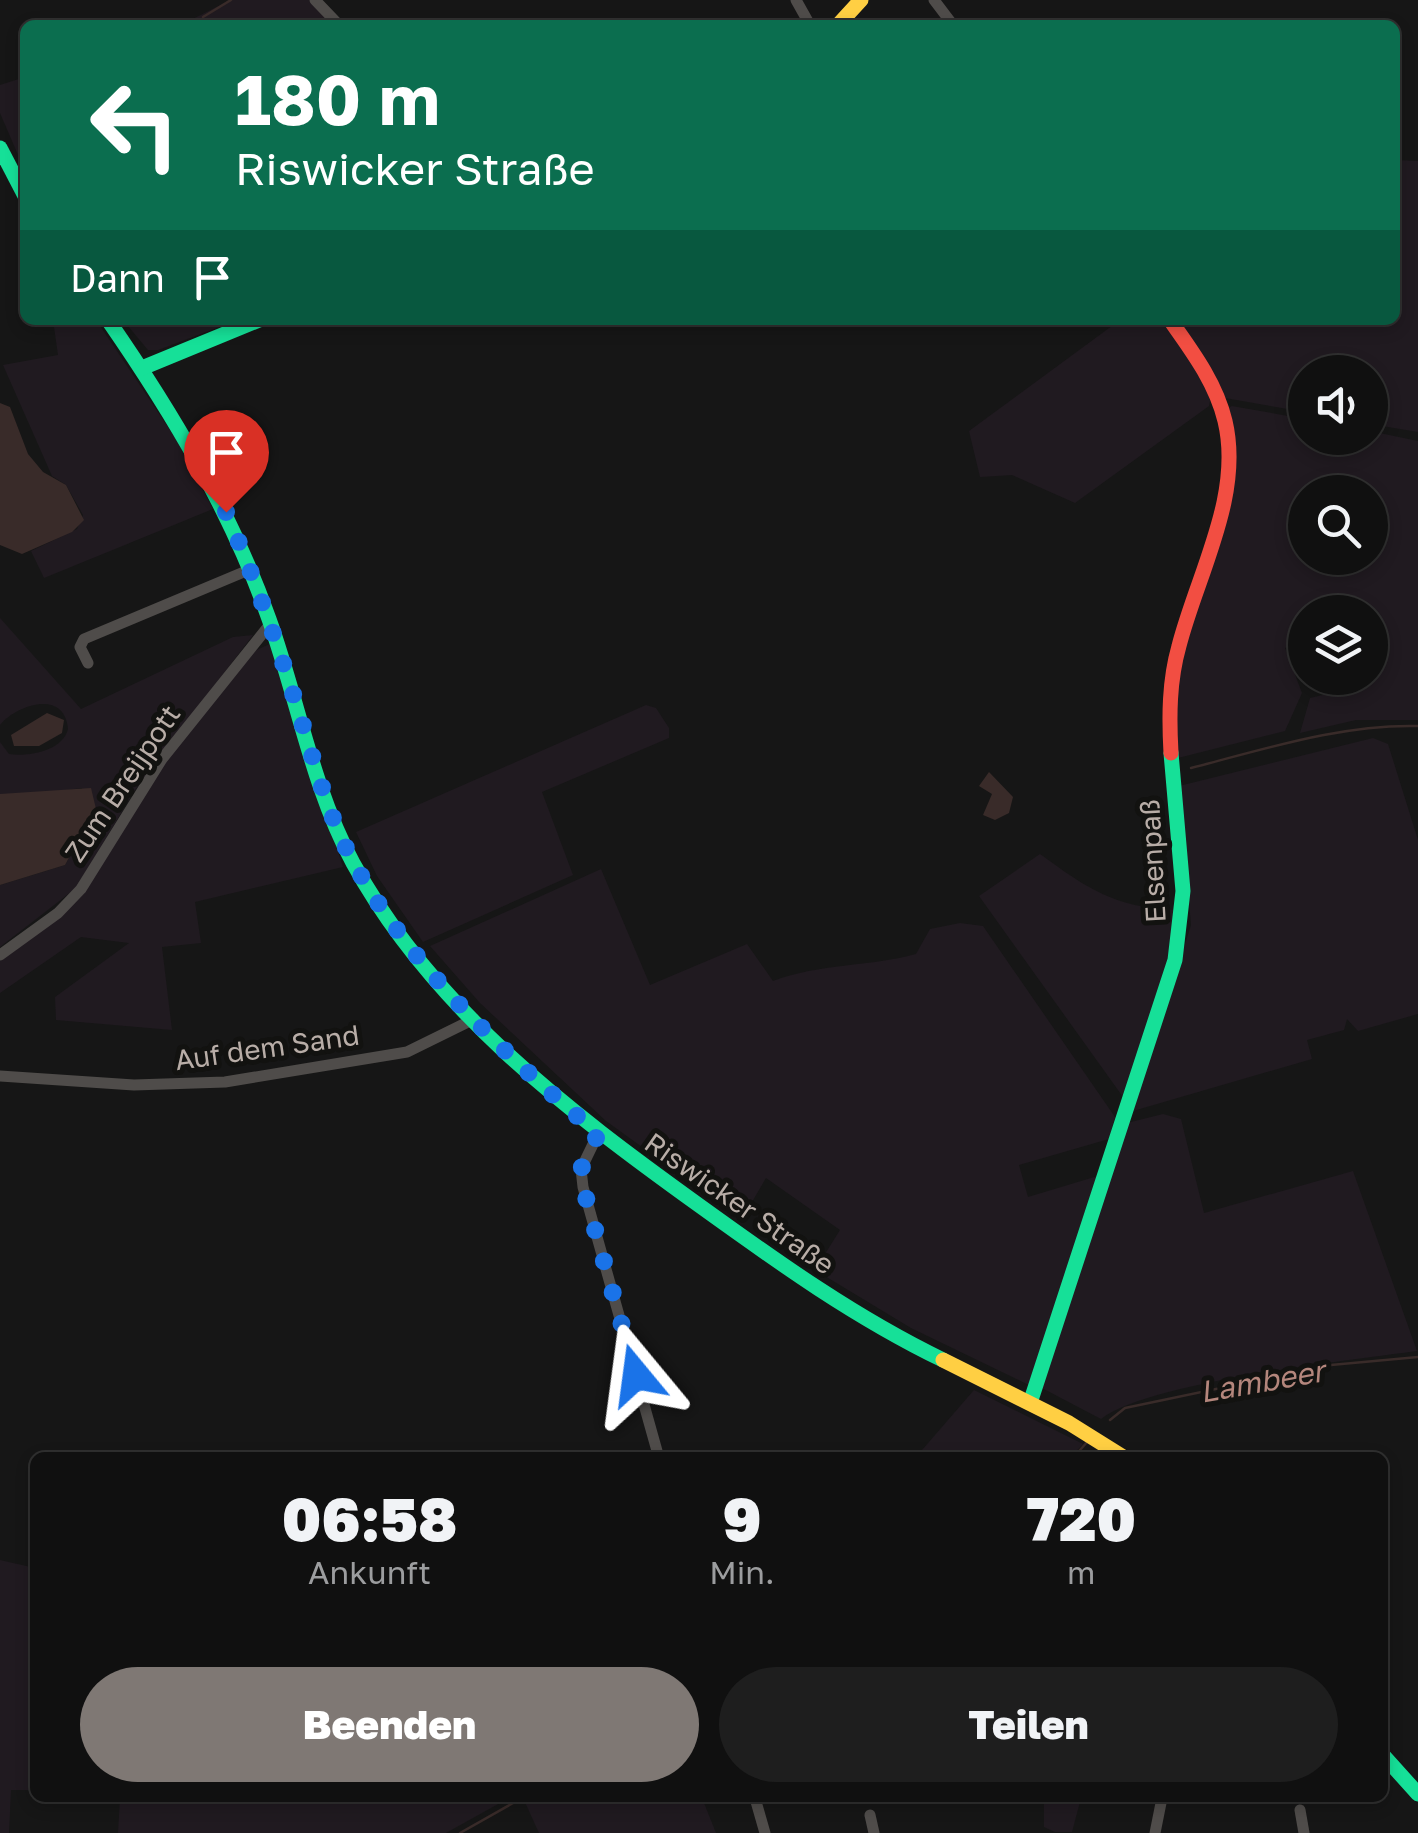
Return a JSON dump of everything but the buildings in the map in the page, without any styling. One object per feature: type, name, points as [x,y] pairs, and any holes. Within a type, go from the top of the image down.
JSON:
[{"type":"street","points":[[315,0],[334,20]]},
{"type":"street","points":[[843,20],[861,0]]},
{"type":"street","points":[[934,0],[950,20]]},
{"type":"street","points":[[0,148],[20,186]]},
{"type":"street","name":"Riswicker Straße","points":[[112,325],[188,439],[251,568],[328,802],[353,862],[396,928],[474,1019],[598,1134],[802,1280],[894,1336],[1031,1400],[1116,1452]]},
{"type":"street","points":[[142,368],[247,325]]},
{"type":"street","name":"Elsenpaß","points":[[1031,1400],[1175,960],[1183,918],[1169,710],[1180,638],[1228,478],[1230,446],[1226,416],[1214,385],[1173,325]]},
{"type":"street","points":[[88,664],[80,647],[84,639],[251,568]]},
{"type":"street","name":"Zum Breijpott","points":[[0,955],[58,913],[81,889],[162,759],[271,623]]},
{"type":"street","name":"Auf dem Sand","points":[[0,1076],[134,1085],[225,1082],[407,1052],[474,1019]]},
{"type":"street","points":[[598,1134],[581,1169],[583,1187],[657,1452]]},
{"type":"street","points":[[1388,1761],[1418,1794]]},
{"type":"street","points":[[755,1802],[765,1833]]},
{"type":"street","points":[[1155,1833],[1161,1802]]},
{"type":"street","points":[[1300,1810],[1304,1833]]},
{"type":"street","points":[[870,1815],[874,1833]]},
{"type":"shaded area","points":[[230,0],[311,0],[331,20],[191,20]]},
{"type":"shaded area","points":[[20,79],[20,159],[0,113],[0,85]]},
{"type":"shaded area","points":[[1400,160],[1418,161],[1418,432],[1388,427],[1388,355],[1288,355],[1288,409],[1225,398],[1179,325],[1400,325]]},
{"type":"shaded area","points":[[54,325],[99,325],[176,439],[213,509],[44,578],[31,551],[77,529],[83,515],[66,485],[52,476],[3,365],[58,355]]},
{"type":"shaded area","points":[[127,325],[225,325],[158,350],[148,350]]},
{"type":"shaded area","points":[[1113,325],[1170,325],[1212,390],[1209,406],[1075,503],[1012,475],[980,477],[969,431]]},
{"type":"shaded area","points":[[0,403],[10,407],[28,454],[43,472],[66,485],[84,520],[72,532],[22,554],[0,545]]},
{"type":"shaded area","points":[[1232,406],[1288,416],[1288,455],[1388,455],[1388,435],[1418,441],[1418,720],[1356,720],[1300,733],[1310,698],[1388,695],[1388,595],[1288,595],[1288,695],[1301,695],[1285,731],[1178,758],[1176,674],[1231,487],[1228,408]]},
{"type":"shaded area","points":[[0,618],[81,709],[233,637],[253,635],[135,790],[76,888],[0,947],[0,885],[65,865],[93,817],[82,788],[0,794],[0,742],[9,754],[35,753],[59,743],[68,729],[59,709],[39,704],[17,711],[0,725]]},
{"type":"shaded area","points":[[270,644],[343,867],[195,902],[201,943],[162,947],[172,1030],[56,1020],[55,997],[129,943],[81,937],[0,993],[0,958],[68,908],[163,763],[254,651]]},
{"type":"shaded area","points":[[646,705],[656,708],[669,728],[669,738],[542,792],[573,875],[423,942],[377,876],[356,832]]},
{"type":"shaded area","points":[[47,713],[64,720],[62,733],[39,746],[14,746],[11,735]]},
{"type":"shaded area","points":[[1373,738],[1388,744],[1418,840],[1418,1014],[1358,1031],[1347,1019],[1344,1030],[1307,1040],[1312,1059],[1133,1111],[1191,925],[1179,786]]},
{"type":"shaded area","points":[[989,772],[1013,797],[1009,813],[995,820],[983,815],[992,794],[979,786]]},
{"type":"shaded area","points":[[91,788],[96,809],[65,865],[0,885],[0,794]]},
{"type":"shaded area","points":[[1040,854],[1103,894],[1135,905],[1175,910],[1168,963],[1123,1097],[979,896]]},
{"type":"shaded area","points":[[601,869],[650,985],[747,944],[773,981],[809,971],[916,954],[930,929],[960,923],[983,926],[1115,1117],[1109,1139],[1019,1165],[1028,1197],[1101,1175],[1029,1385],[911,1328],[815,1270],[840,1230],[766,1178],[742,1219],[606,1121],[480,1003],[430,946]]},
{"type":"shaded area","points":[[1163,1114],[1181,1119],[1204,1213],[1353,1171],[1417,1351],[1203,1384],[1125,1406],[1101,1419],[1040,1387],[1127,1123]]},
{"type":"shaded area","points":[[974,1390],[1083,1444],[1076,1452],[920,1452]]},
{"type":"shaded area","points":[[0,1560],[30,1567],[30,1790],[11,1790],[9,1833],[0,1833]]},
{"type":"shaded area","points":[[120,1802],[502,1802],[446,1833],[118,1833]]},
{"type":"shaded area","points":[[525,1802],[704,1802],[716,1833],[539,1833]]},
{"type":"shaded area","points":[[1036,1802],[1080,1802],[1072,1832],[1044,1827],[1044,1804]]},
{"type":"waterway","points":[[203,17],[231,0]]},
{"type":"waterway","points":[[1191,768],[1332,733],[1418,726]]},
{"type":"waterway","name":"Lambeer","points":[[1110,1420],[1125,1408],[1331,1365],[1418,1357]]},
{"type":"waterway","name":"Lambeer","points":[[1078,1452],[1088,1441]]},
{"type":"waterway","name":"Lambeer","points":[[460,1833],[515,1802]]},
{"type":"traffic: fast","points":[[0,148],[20,186]]},
{"type":"traffic: fast","points":[[111,325],[177,427],[237,540],[269,619],[316,774],[339,834],[385,916],[422,965],[507,1054],[601,1133],[818,1289],[943,1360]]},
{"type":"traffic: fast","points":[[142,368],[247,325]]},
{"type":"traffic: fast","points":[[1031,1400],[1175,960],[1183,891],[1171,753]]},
{"type":"traffic: fast","points":[[1388,1761],[1418,1794]]},
{"type":"traffic: slow","points":[[843,20],[861,0]]},
{"type":"traffic: slow","points":[[943,1360],[1069,1423],[1115,1452]]},
{"type":"traffic: jam","points":[[1171,753],[1170,699],[1176,659],[1216,535],[1228,478],[1229,449],[1216,394],[1173,325]]},
{"type":"route","points":[[226,512],[271,623],[328,802],[353,862],[396,928],[441,983],[474,1019],[598,1134],[581,1169],[583,1187],[636,1375]]}]
